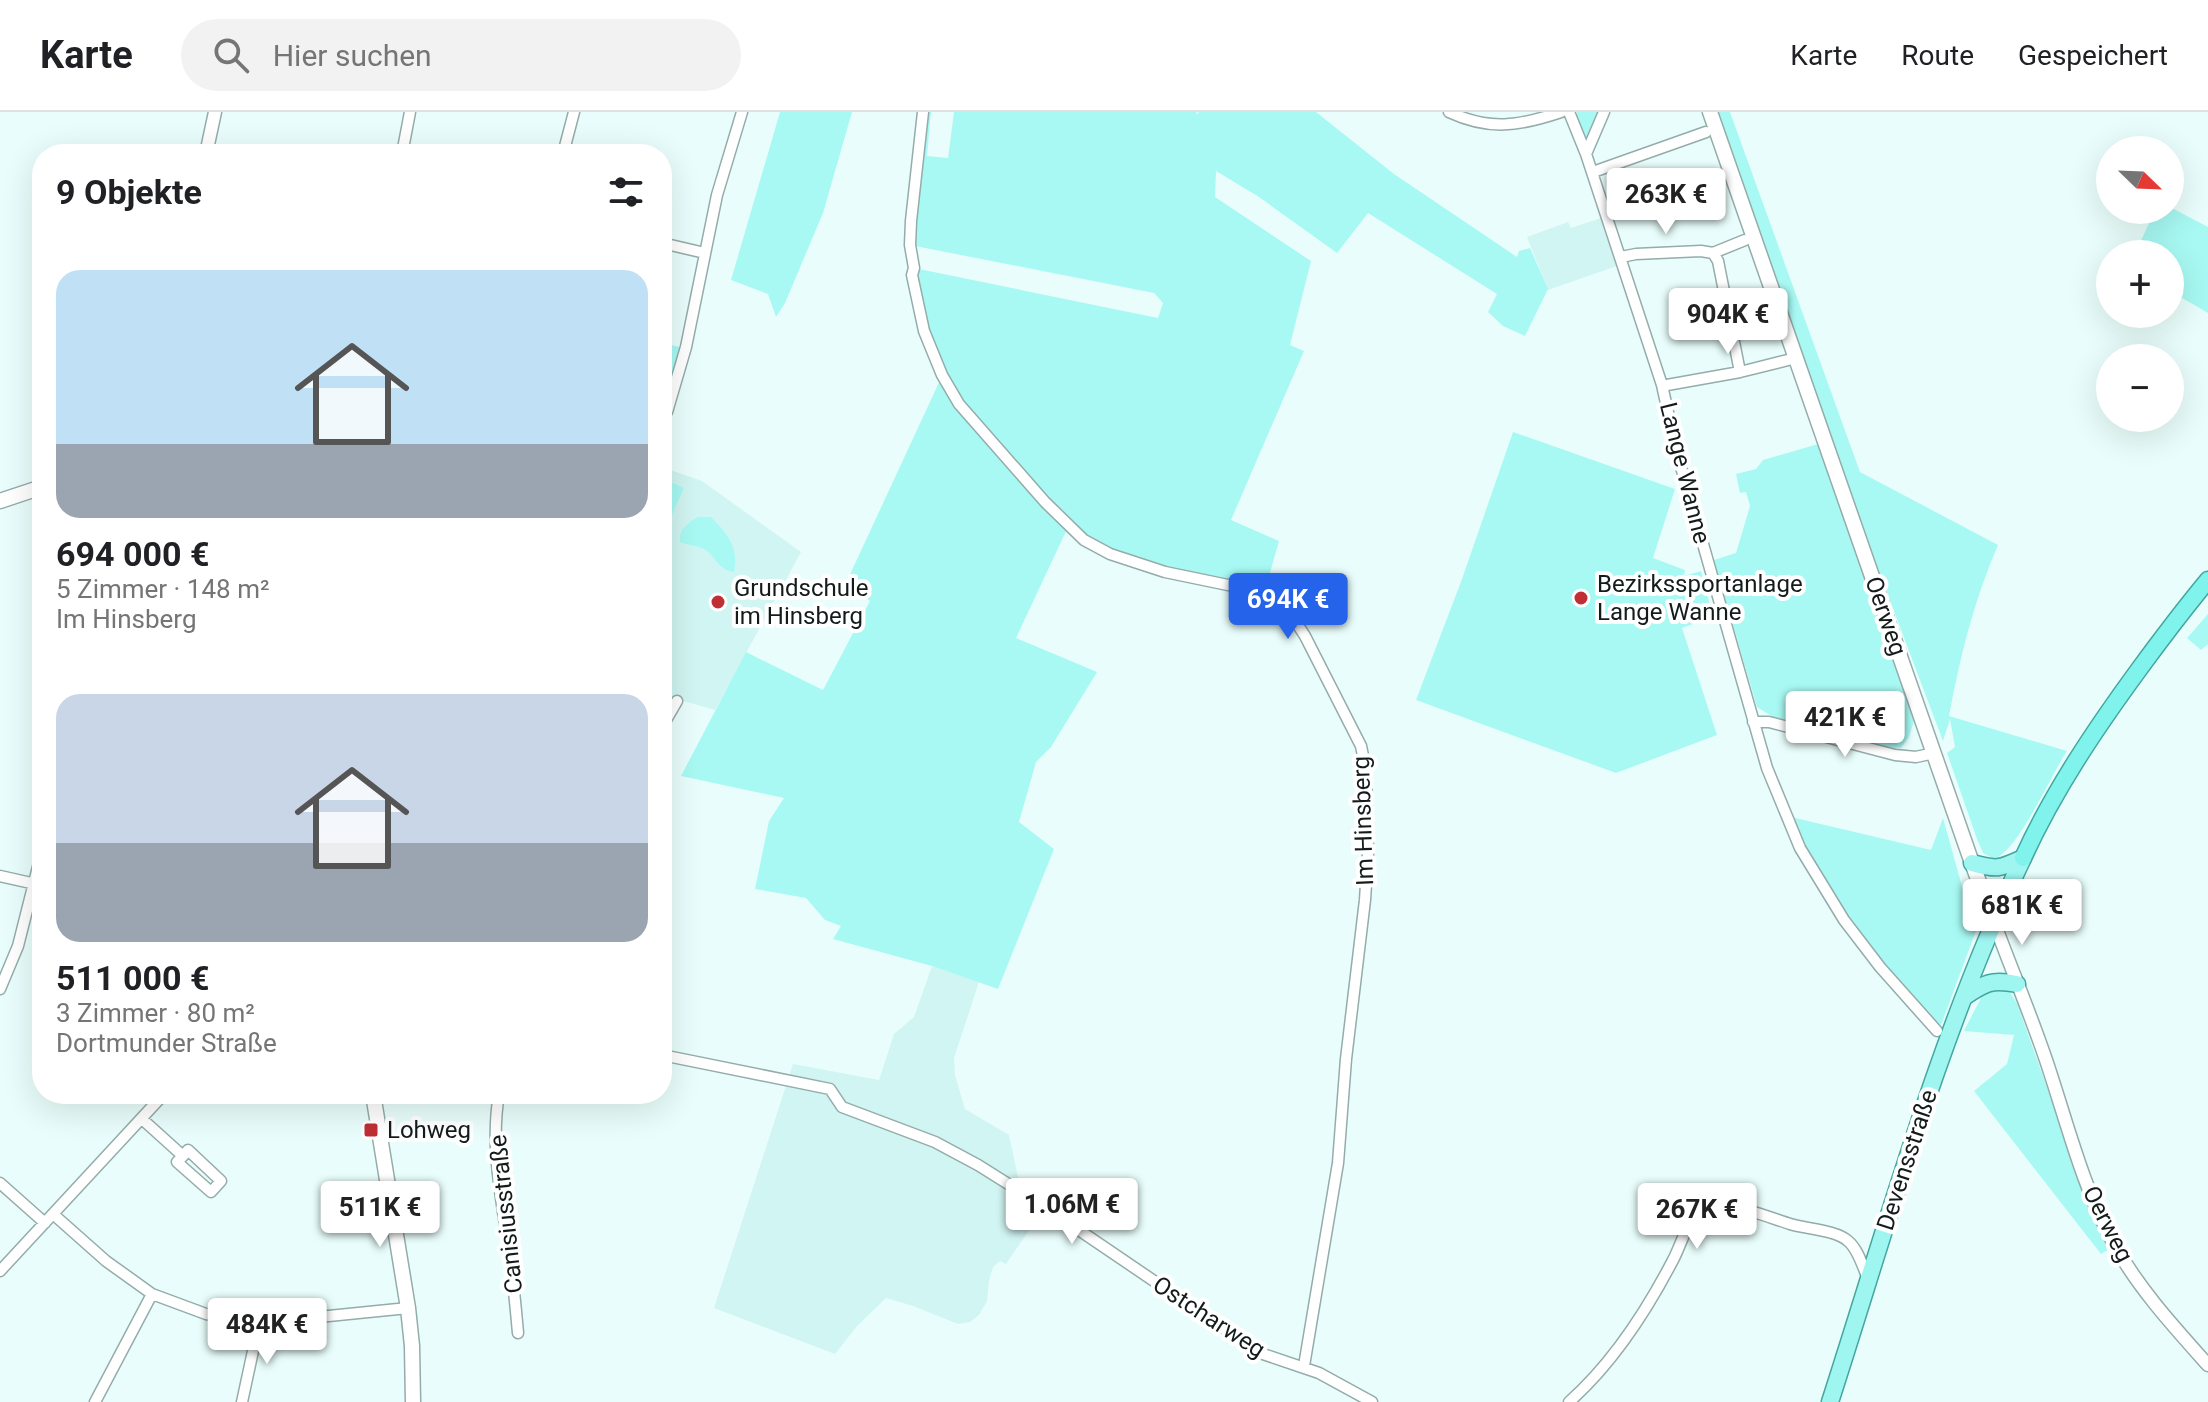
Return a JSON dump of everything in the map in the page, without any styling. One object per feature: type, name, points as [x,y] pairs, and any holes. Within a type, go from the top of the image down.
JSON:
[{"type":"highway","points":[[2023,858],[2090,740],[2208,580]]},
{"type":"main road","name":"Oerweg","points":[[1710,112],[1994,922]]},
{"type":"main road","points":[[0,501],[32,490]]},
{"type":"main road","points":[[1972,863],[1992,869],[2023,858]]},
{"type":"main road","name":"Devensstraße","points":[[1830,1402],[1921,1115],[1964,997],[2023,858]]},
{"type":"main road","points":[[1964,997],[1992,981],[2017,984]]},
{"type":"main road","points":[[375,1104],[408,1308],[413,1402]]},
{"type":"street","points":[[208,144],[215,112]]},
{"type":"street","points":[[404,144],[410,112]]},
{"type":"street","points":[[566,144],[574,112]]},
{"type":"street","points":[[672,395],[686,347],[717,195],[742,112]]},
{"type":"street","name":"Im Hinsberg","points":[[923,112],[911,221],[912,275],[924,331],[942,375],[959,404],[1045,502],[1093,546],[1139,565],[1252,590],[1279,604],[1305,636],[1361,746],[1366,770],[1368,853],[1365,900],[1346,1059],[1338,1163],[1304,1366]]},
{"type":"street","points":[[1449,112],[1475,122],[1499,124],[1529,123],[1561,112]]},
{"type":"street","name":"Lange Wanne","points":[[1569,112],[1593,172],[1662,385],[1677,453],[1767,768],[1800,848],[1844,920],[1880,967],[1937,1031]]},
{"type":"street","points":[[1586,154],[1604,112]]},
{"type":"street","points":[[1593,172],[1706,132]]},
{"type":"street","points":[[1621,257],[1701,251],[1713,253],[1745,240]]},
{"type":"street","points":[[672,245],[705,253]]},
{"type":"street","points":[[1713,253],[1718,261],[1740,372]]},
{"type":"street","points":[[1667,385],[1796,358]]},
{"type":"street","points":[[672,710],[677,701]]},
{"type":"street","points":[[1753,722],[1769,722],[1895,755],[1916,757],[1934,753]]},
{"type":"street","points":[[0,876],[32,883]]},
{"type":"street","points":[[0,989],[32,905]]},
{"type":"street","name":"Oerweg","points":[[1994,922],[2046,1058],[2078,1159],[2101,1217],[2115,1245],[2146,1291],[2208,1365]]},
{"type":"street","name":"Ostcharweg","points":[[672,1057],[830,1089],[842,1107],[935,1142],[978,1165],[1260,1353],[1304,1366],[1372,1402]]},
{"type":"street","points":[[0,1271],[155,1104]]},
{"type":"street","name":"Canisiusstraße","points":[[498,1104],[496,1150],[500,1199],[518,1333]]},
{"type":"street","points":[[142,1119],[183,1156]]},
{"type":"street","points":[[0,1183],[45,1223]]},
{"type":"street","points":[[1569,1402],[1607,1362],[1643,1313],[1673,1261],[1693,1216],[1704,1205],[1731,1207],[1839,1235],[1853,1247],[1869,1281]]},
{"type":"street","points":[[53,1214],[106,1261],[152,1294],[206,1314],[259,1323],[408,1308]]},
{"type":"street","points":[[95,1402],[152,1294]]},
{"type":"street","points":[[242,1402],[259,1323]]},
{"type":"shaded area","points":[[780,112],[852,112],[823,213],[785,303],[776,317],[768,294],[731,280]]},
{"type":"shaded area","points":[[923,112],[931,112],[927,156],[948,158],[954,112],[1197,112],[1196,115],[1199,112],[1316,112],[1394,174],[1517,257],[1519,251],[1530,248],[1548,289],[1525,336],[1503,326],[1488,312],[1497,294],[1368,213],[1337,253],[1259,197],[1216,171],[1215,197],[1311,261],[1290,345],[1304,351],[1231,520],[1279,541],[1264,594],[1139,565],[1068,527],[1016,638],[1097,672],[1051,747],[1036,762],[1019,822],[1054,849],[998,989],[932,966],[833,939],[841,926],[825,920],[806,898],[755,889],[769,821],[784,798],[681,776],[746,652],[823,690],[870,601],[846,583],[942,376],[924,330],[914,268],[1158,318],[1163,303],[1154,293],[910,245]]},
{"type":"shaded area","points":[[1577,112],[1600,112],[1588,137],[1584,137]]},
{"type":"shaded area","points":[[1711,112],[1730,112],[1860,472],[1998,545],[1969,629],[1949,716],[2067,751],[2023,828],[2003,853],[1994,859],[1983,853],[1977,839],[1947,753],[1955,747],[1950,719],[1943,741],[1798,357]]},
{"type":"shaded area","points":[[2184,214],[2208,227],[2208,313],[2184,299],[2184,240],[2141,240],[2149,224],[2184,224]]},
{"type":"shaded area","points":[[1601,218],[1617,266],[1548,290],[1527,237],[1568,222],[1571,228]]},
{"type":"shaded area","points":[[672,345],[680,347],[672,375]]},
{"type":"shaded area","name":"Bezirkssportanlage Lange Wanne","points":[[1513,432],[1675,489],[1653,558],[1685,570],[1684,576],[1701,571],[1713,617],[1682,628],[1717,735],[1616,773],[1416,700]]},
{"type":"shaded area","points":[[1818,444],[1914,721],[1909,737],[1901,748],[1775,718],[1757,707],[1714,560],[1736,553],[1750,506],[1746,492],[1740,493],[1736,474],[1756,469],[1763,460]]},
{"type":"shaded area","name":"Grundschule im Hinsberg","points":[[672,470],[702,481],[801,552],[715,710],[672,698]]},
{"type":"shaded area","points":[[672,483],[684,488],[672,515]]},
{"type":"shaded area","points":[[698,517],[711,517],[727,536],[735,556],[734,572],[722,567],[704,549],[680,542],[682,530]]},
{"type":"shaded area","points":[[2208,614],[2208,644],[2201,650],[2187,638]]},
{"type":"shaded area","points":[[1791,817],[1931,850],[1943,818],[1977,928],[1941,1025],[1914,1000],[1849,916],[1811,858]]},
{"type":"shaded area","points":[[932,966],[979,982],[954,1058],[955,1075],[965,1109],[1009,1135],[1021,1191],[1045,1207],[1006,1264],[1000,1261],[993,1267],[987,1301],[979,1315],[970,1322],[958,1324],[886,1298],[857,1326],[835,1354],[714,1308],[793,1064],[879,1080],[894,1034],[914,1017]]},
{"type":"shaded area","points":[[2007,988],[2017,1003],[2073,1161],[2111,1248],[2101,1254],[1974,1091],[2007,1064],[2014,1035],[1964,1031],[1986,991]]},
{"type":"place","name":"Bezirkssportanlage Lange Wanne","points":[[1581,598]]},
{"type":"place","name":"Grundschule im Hinsberg","points":[[718,602]]},
{"type":"place","name":"Lohweg","points":[[371,1130]]}]
